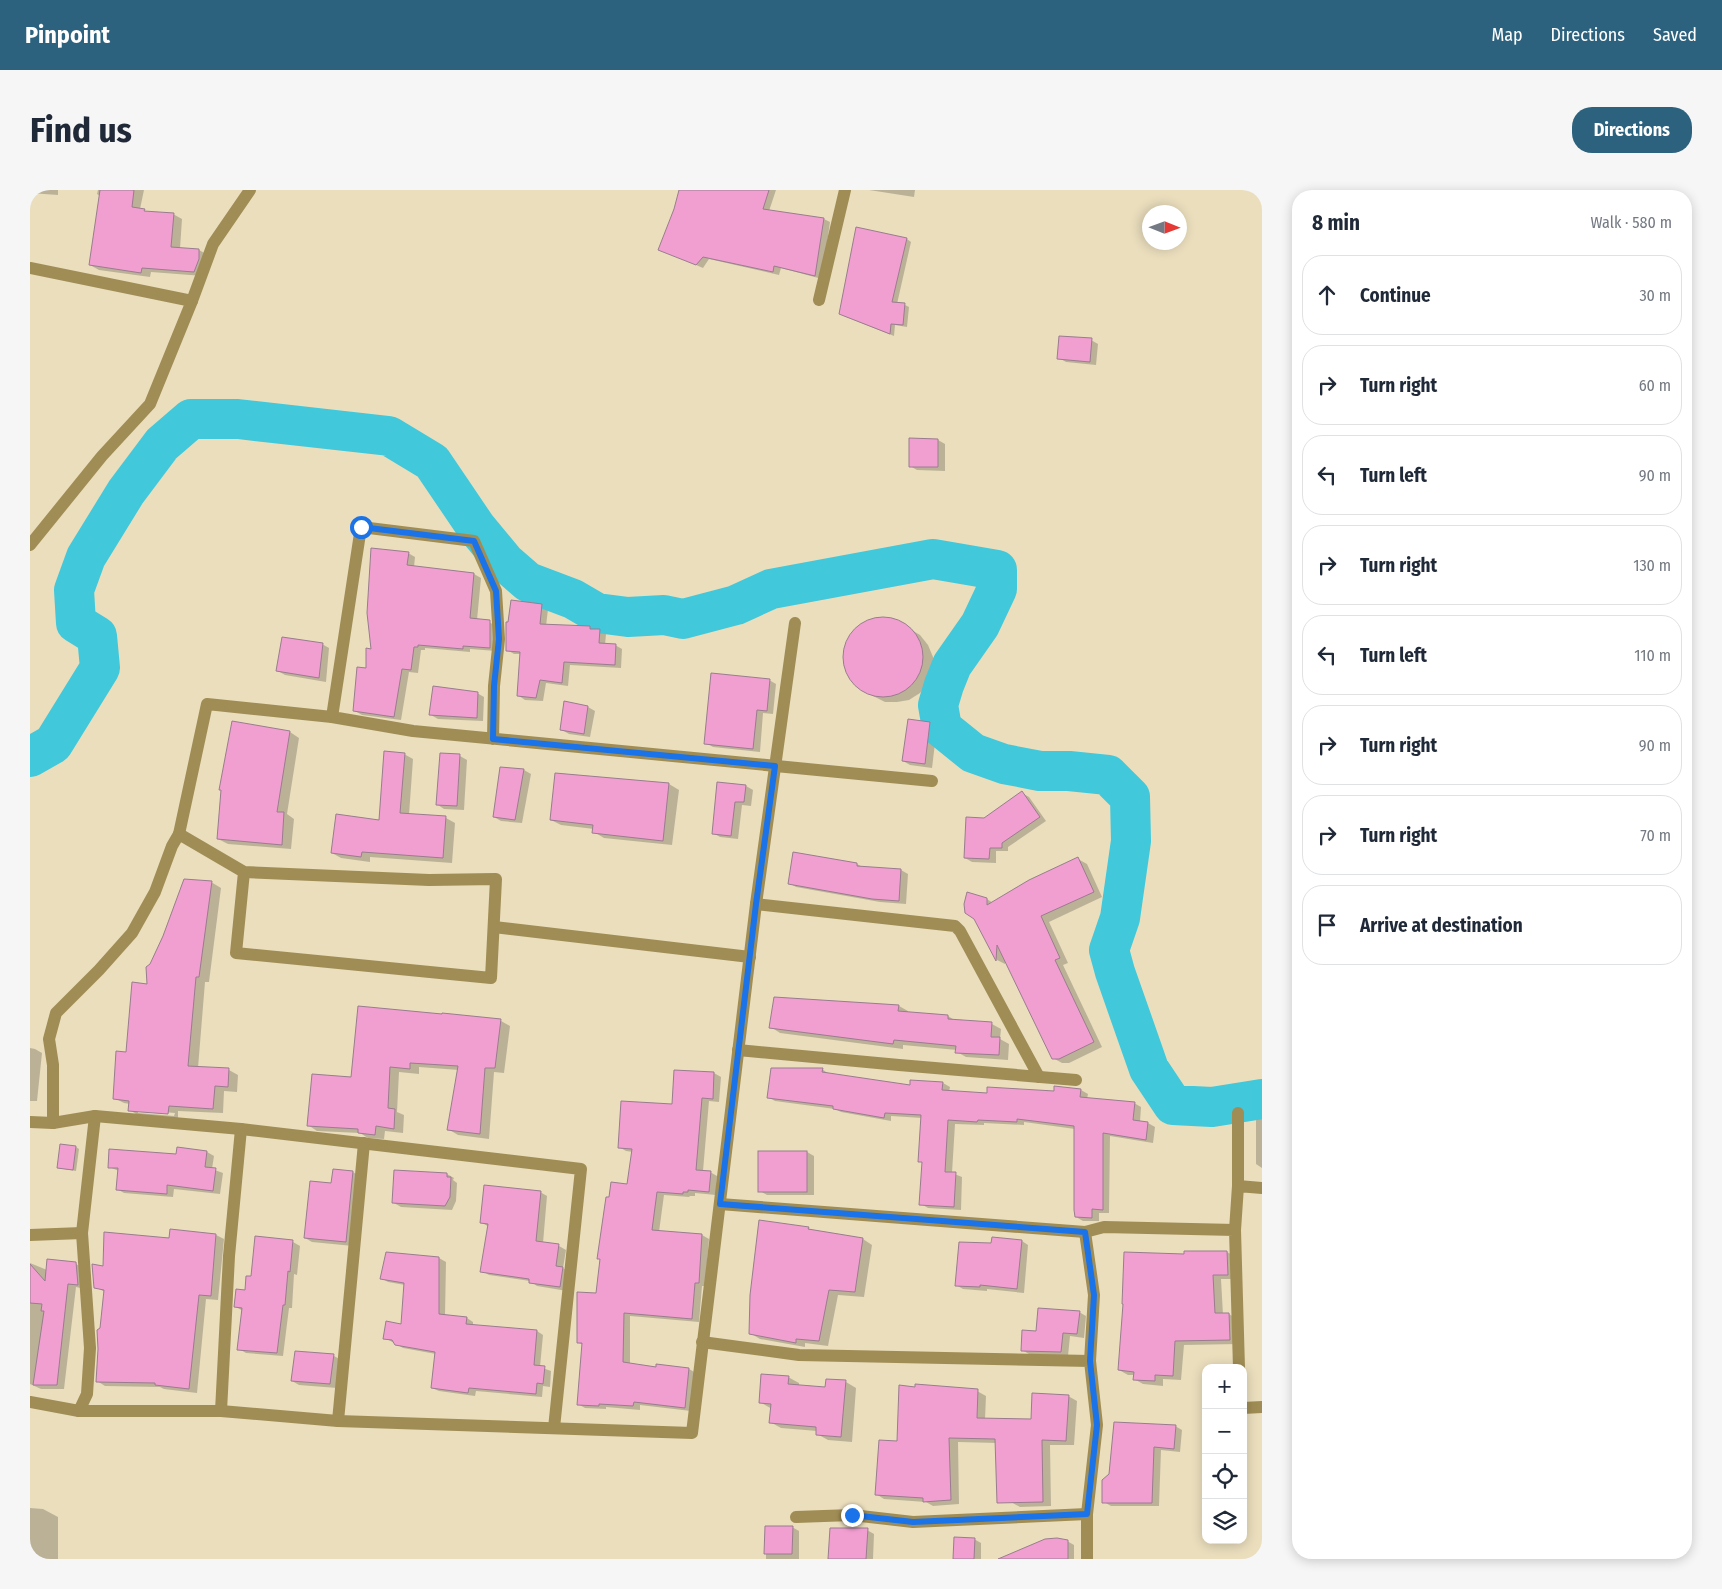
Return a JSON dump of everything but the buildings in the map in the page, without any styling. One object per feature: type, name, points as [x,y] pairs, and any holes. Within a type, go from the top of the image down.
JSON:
[{"type":"street","points":[[30,545],[102,456],[150,404],[213,244],[250,190]]},
{"type":"street","points":[[819,300],[845,190]]},
{"type":"street","points":[[30,268],[192,301]]},
{"type":"street","points":[[332,717],[361,527],[474,541],[496,591],[499,639],[494,686],[493,739]]},
{"type":"street","points":[[30,1402],[79,1411],[221,1410],[338,1421],[692,1433],[756,904],[795,623]]},
{"type":"street","points":[[53,1123],[53,1065],[49,1039],[56,1013],[99,970],[132,933],[155,892],[172,846],[179,834],[207,704],[332,717],[413,731],[932,781]]},
{"type":"street","points":[[179,834],[244,872],[429,880],[496,879],[491,978],[236,953],[244,872]]},
{"type":"street","points":[[756,904],[954,926],[960,931],[1039,1077]]},
{"type":"street","points":[[494,927],[750,957]]},
{"type":"street","points":[[738,1050],[899,1066],[1076,1080]]},
{"type":"street","points":[[1238,1113],[1238,1186],[1235,1230],[1239,1364]]},
{"type":"street","points":[[79,1411],[87,1394],[90,1348],[82,1233],[95,1116]]},
{"type":"street","points":[[30,1122],[53,1123],[95,1116],[241,1129],[581,1169],[554,1428]]},
{"type":"street","points":[[221,1410],[229,1256],[241,1129]]},
{"type":"street","points":[[338,1421],[364,1143]]},
{"type":"street","points":[[1238,1186],[1262,1188]]},
{"type":"street","points":[[720,1204],[1085,1232],[1104,1227],[1235,1230]]},
{"type":"street","points":[[1085,1232],[1094,1295],[1090,1361],[1097,1425],[1087,1514],[1087,1559]]},
{"type":"street","points":[[30,1235],[82,1233]]},
{"type":"street","points":[[702,1342],[799,1355],[1090,1361]]},
{"type":"street","points":[[1247,1408],[1262,1408]]},
{"type":"street","points":[[796,1517],[852,1515],[913,1522],[1087,1514]]},
{"type":"waterway","points":[[30,757],[53,744],[100,668],[97,636],[76,623],[74,590],[86,557],[126,492],[162,444],[191,419],[238,419],[389,436],[432,462],[476,527],[505,562],[528,582],[573,599],[597,613],[628,617],[664,615],[683,619],[736,605],[771,589],[933,559],[997,570],[997,589],[980,625],[952,665],[944,685],[938,705],[942,728],[973,753],[1004,764],[1040,771],[1069,771],[1108,775],[1130,797],[1131,841],[1120,918],[1109,950],[1149,1069],[1173,1105],[1212,1107],[1262,1099]]},
{"type":"route","points":[[361,527],[474,541],[496,591],[499,639],[494,686],[493,739],[775,766],[756,904],[720,1204],[1085,1232],[1094,1295],[1090,1361],[1097,1425],[1087,1514],[913,1522],[852,1515]]}]
